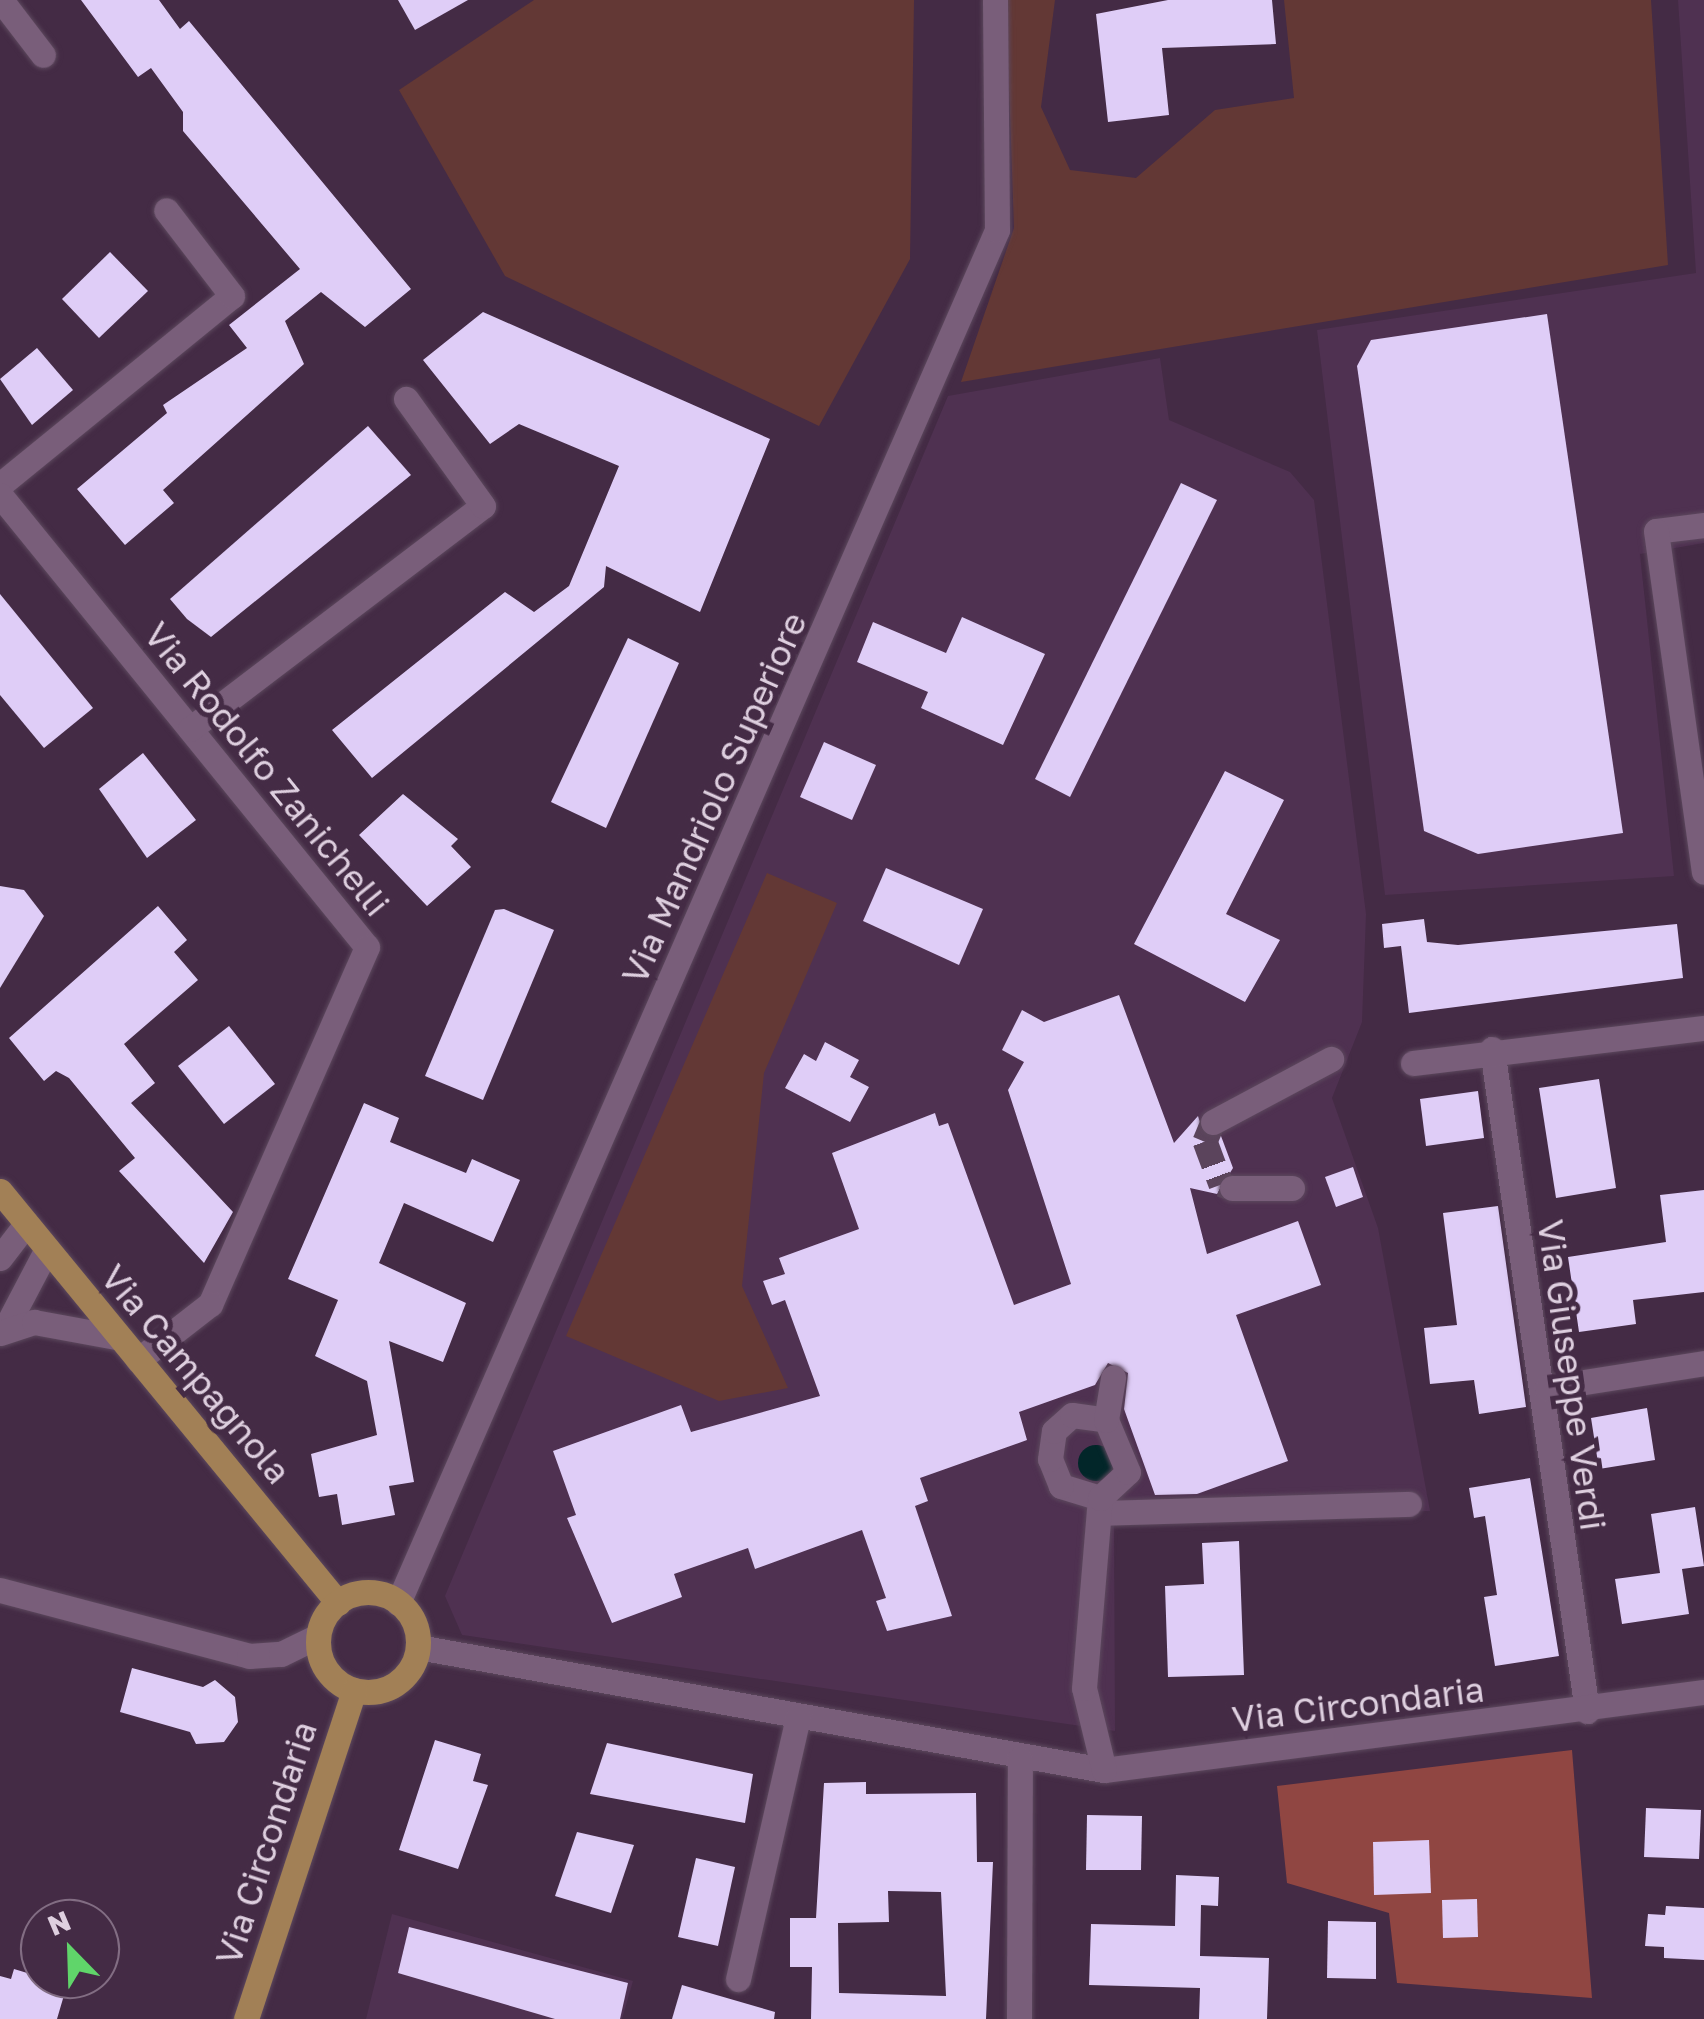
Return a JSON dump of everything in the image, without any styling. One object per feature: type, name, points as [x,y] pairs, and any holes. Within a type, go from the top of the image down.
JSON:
[{"type":"main road","name":"Via Campagnola","points":[[0,1191],[338,1603]]},
{"type":"main road","points":[[318,1636],[338,1603],[374,1592],[398,1603],[418,1648]]},
{"type":"main road","name":"Via Circondaria","points":[[318,1636],[326,1669],[354,1690],[396,1683],[418,1648]]},
{"type":"main road","name":"Via Circondaria","points":[[246,2019],[354,1690]]},
{"type":"street","points":[[1,0],[42,55]]},
{"type":"street","name":"Via Mandriolo Superiore","points":[[398,1603],[997,230],[995,0]]},
{"type":"street","points":[[0,485],[232,296],[166,210]]},
{"type":"street","points":[[190,729],[483,506],[406,399]]},
{"type":"street","name":"Via Rodolfo Zanichelli","points":[[0,495],[366,947],[210,1304],[138,1360]]},
{"type":"street","points":[[1704,525],[1656,531],[1694,722],[1704,872]]},
{"type":"street","points":[[1413,1062],[1492,1049],[1704,1028]]},
{"type":"street","name":"Via Giuseppe Verdi","points":[[1492,1049],[1587,1711]]},
{"type":"street","points":[[1213,1122],[1331,1059]]},
{"type":"street","points":[[1232,1188],[1292,1188]]},
{"type":"street","points":[[0,1258],[26,1224]]},
{"type":"street","points":[[3,1330],[47,1249]]},
{"type":"street","points":[[3,1330],[66,1323],[116,1337]]},
{"type":"street","points":[[1547,1388],[1704,1363]]},
{"type":"street","points":[[1104,1770],[1084,1688],[1099,1505],[1128,1472],[1106,1420],[1113,1378]]},
{"type":"street","points":[[1106,1420],[1072,1414],[1054,1431],[1050,1459],[1061,1486],[1099,1505],[1408,1504]]},
{"type":"street","points":[[0,1590],[249,1656],[281,1654],[318,1636]]},
{"type":"street","name":"Via Circondaria","points":[[418,1648],[1020,1759],[1104,1770],[1587,1711],[1704,1692]]},
{"type":"street","points":[[738,1979],[798,1716]]},
{"type":"street","points":[[1019,2019],[1020,1759]]},
{"type":"shaded area","points":[[534,0],[914,0],[910,259],[819,426],[505,276],[399,90]]},
{"type":"shaded area","points":[[1006,0],[1055,0],[1041,107],[1070,170],[1136,178],[1215,110],[1294,98],[1284,0],[1651,0],[1668,265],[961,382],[1014,228]]},
{"type":"shaded area","points":[[1678,0],[1704,0],[1704,543],[1640,554],[1674,876],[1385,895],[1317,330],[1696,273]]},
{"type":"shaded area","points":[[1160,358],[1169,420],[1290,472],[1314,500],[1366,914],[1362,1022],[1332,1098],[1378,1228],[1430,1511],[1114,1520],[1115,1731],[462,1635],[445,1596],[948,396]]},
{"type":"shaded area","points":[[767,873],[837,903],[764,1073],[742,1286],[788,1388],[719,1401],[566,1336]]},
{"type":"shaded area","points":[[1096,1445],[1109,1450],[1114,1463],[1109,1476],[1096,1481],[1083,1476],[1078,1463],[1083,1450]]},
{"type":"shaded area","points":[[1572,1750],[1592,1998],[1397,1983],[1389,1913],[1287,1883],[1277,1786]]},
{"type":"shaded area","points":[[392,1914],[633,1981],[622,2019],[366,2019]]},
{"type":"building","points":[[81,0],[159,0],[180,29],[189,21],[411,289],[365,327],[321,292],[285,321],[304,364],[163,490],[174,503],[125,545],[77,489],[167,413],[163,405],[247,348],[229,325],[300,269],[183,131],[183,112],[151,68],[138,77]]},
{"type":"building","points":[[398,0],[468,0],[415,30]]},
{"type":"building","points":[[1168,0],[1272,0],[1276,44],[1162,48],[1169,115],[1108,122],[1096,14]]},
{"type":"building","points":[[110,252],[148,291],[99,338],[62,299]]},
{"type":"building","points":[[483,312],[770,439],[700,612],[606,566],[604,587],[372,778],[332,730],[505,592],[534,612],[569,586],[619,466],[519,424],[490,444],[423,360]]},
{"type":"building","points":[[1547,314],[1623,833],[1478,854],[1424,831],[1357,366],[1371,340]]},
{"type":"building","points":[[37,348],[73,390],[32,425],[0,379]]},
{"type":"building","points":[[368,426],[411,475],[211,637],[187,619],[170,599]]},
{"type":"building","points":[[1181,483],[1217,500],[1070,797],[1035,779]]},
{"type":"building","points":[[0,594],[93,708],[44,748],[0,695]]},
{"type":"building","points":[[962,617],[1045,654],[1003,745],[921,708],[928,692],[857,662],[873,622],[946,653]]},
{"type":"building","points":[[628,638],[679,663],[606,828],[551,802]]},
{"type":"building","points":[[824,742],[876,765],[852,820],[800,797]]},
{"type":"building","points":[[143,753],[196,820],[147,858],[99,789]]},
{"type":"building","points":[[1225,771],[1284,800],[1226,914],[1280,940],[1245,1002],[1134,944]]},
{"type":"building","points":[[403,794],[458,839],[451,846],[471,867],[427,906],[359,835]]},
{"type":"building","points":[[886,868],[983,909],[959,965],[863,921]]},
{"type":"building","points":[[0,886],[24,890],[44,916],[0,988]]},
{"type":"building","points":[[158,906],[187,940],[174,952],[198,980],[124,1044],[155,1083],[131,1103],[233,1212],[204,1263],[119,1171],[135,1158],[69,1078],[56,1071],[44,1081],[9,1038]]},
{"type":"building","points":[[504,909],[554,930],[483,1100],[425,1076],[495,910]]},
{"type":"building","points":[[1424,919],[1427,942],[1458,945],[1677,924],[1683,978],[1409,1013],[1401,946],[1384,948],[1382,924]]},
{"type":"building","points":[[1119,995],[1174,1143],[1198,1116],[1204,1135],[1221,1136],[1233,1168],[1217,1194],[1190,1188],[1207,1254],[1298,1221],[1321,1285],[1236,1315],[1288,1461],[1197,1494],[1155,1495],[1124,1409],[1128,1373],[1108,1363],[1095,1385],[1019,1412],[1027,1440],[920,1478],[928,1501],[915,1506],[952,1616],[887,1631],[876,1601],[886,1598],[862,1530],[755,1569],[748,1548],[674,1574],[682,1597],[612,1623],[567,1518],[576,1515],[553,1451],[681,1405],[691,1432],[820,1396],[785,1300],[772,1305],[763,1281],[785,1274],[779,1258],[859,1229],[832,1153],[935,1113],[939,1126],[948,1123],[1014,1305],[1071,1284],[1008,1090],[1024,1062],[1002,1050],[1022,1010],[1044,1022]]},
{"type":"building","points":[[229,1026],[275,1084],[224,1124],[178,1066]]},
{"type":"building","points":[[825,1042],[859,1060],[850,1077],[869,1087],[850,1122],[785,1088],[804,1054],[816,1061]]},
{"type":"building","points":[[1599,1079],[1616,1188],[1556,1198],[1539,1088]]},
{"type":"building","points":[[1478,1091],[1484,1138],[1426,1146],[1420,1099]]},
{"type":"building","points":[[364,1103],[399,1118],[390,1142],[466,1173],[472,1159],[520,1180],[493,1242],[404,1203],[379,1263],[466,1303],[443,1362],[389,1341],[414,1482],[389,1486],[395,1515],[342,1525],[337,1494],[319,1497],[311,1454],[377,1435],[367,1381],[315,1356],[338,1300],[288,1279]]},
{"type":"building","points":[[1353,1167],[1363,1197],[1336,1207],[1325,1177]]},
{"type":"building","points":[[1704,1190],[1704,1292],[1633,1300],[1636,1324],[1579,1332],[1568,1257],[1666,1242],[1660,1195]]},
{"type":"building","points":[[1498,1206],[1526,1407],[1479,1414],[1474,1380],[1430,1384],[1424,1328],[1457,1325],[1443,1213]]},
{"type":"building","points":[[1647,1408],[1655,1460],[1599,1469],[1591,1418]]},
{"type":"building","points":[[1530,1478],[1559,1656],[1495,1666],[1484,1597],[1497,1595],[1485,1516],[1474,1518],[1469,1488]]},
{"type":"building","points":[[1695,1507],[1704,1566],[1682,1569],[1689,1614],[1622,1624],[1615,1579],[1660,1573],[1651,1514]]},
{"type":"building","points":[[1239,1541],[1244,1675],[1168,1677],[1165,1586],[1204,1584],[1202,1543]]},
{"type":"building","points":[[132,1668],[203,1687],[215,1680],[235,1697],[238,1722],[224,1742],[196,1744],[190,1732],[120,1712]]},
{"type":"building","points":[[435,1740],[481,1754],[473,1781],[488,1785],[458,1869],[399,1850]]},
{"type":"building","points":[[607,1743],[753,1774],[745,1823],[590,1794]]},
{"type":"building","points":[[866,1782],[866,1794],[976,1793],[977,1862],[993,1862],[986,2019],[811,2019],[812,1967],[790,1967],[790,1918],[816,1918],[824,1783]],"holes":[[[888,1891],[941,1892],[946,1996],[839,1993],[838,1923],[889,1922]]]},
{"type":"building","points":[[1646,1808],[1701,1810],[1699,1859],[1644,1857]]},
{"type":"building","points":[[1087,1815],[1142,1816],[1141,1870],[1086,1870]]},
{"type":"building","points":[[577,1832],[634,1845],[611,1913],[555,1896]]},
{"type":"building","points":[[1429,1840],[1431,1893],[1374,1895],[1373,1842]]},
{"type":"building","points":[[696,1858],[735,1867],[718,1946],[678,1937]]},
{"type":"building","points":[[1176,1875],[1219,1877],[1218,1906],[1201,1905],[1200,1956],[1269,1958],[1267,2019],[1199,2019],[1200,1988],[1089,1985],[1091,1924],[1175,1926]]},
{"type":"building","points":[[1477,1899],[1478,1937],[1443,1938],[1442,1900]]},
{"type":"building","points":[[1666,1906],[1704,1908],[1704,1960],[1664,1958],[1664,1947],[1645,1946],[1648,1914],[1665,1915]]},
{"type":"building","points":[[1328,1921],[1376,1922],[1376,1979],[1327,1978]]},
{"type":"building","points":[[409,1927],[628,1983],[620,2019],[555,2019],[398,1973]]},
{"type":"building","points":[[14,1969],[20,1971],[20,1999],[63,1999],[57,2019],[0,2019],[0,1976],[11,1979]]},
{"type":"building","points":[[682,1985],[775,2012],[774,2019],[672,2019]]},
{"type":"tunnel","points":[[1213,1122],[1205,1141],[1221,1184],[1232,1188]]}]
